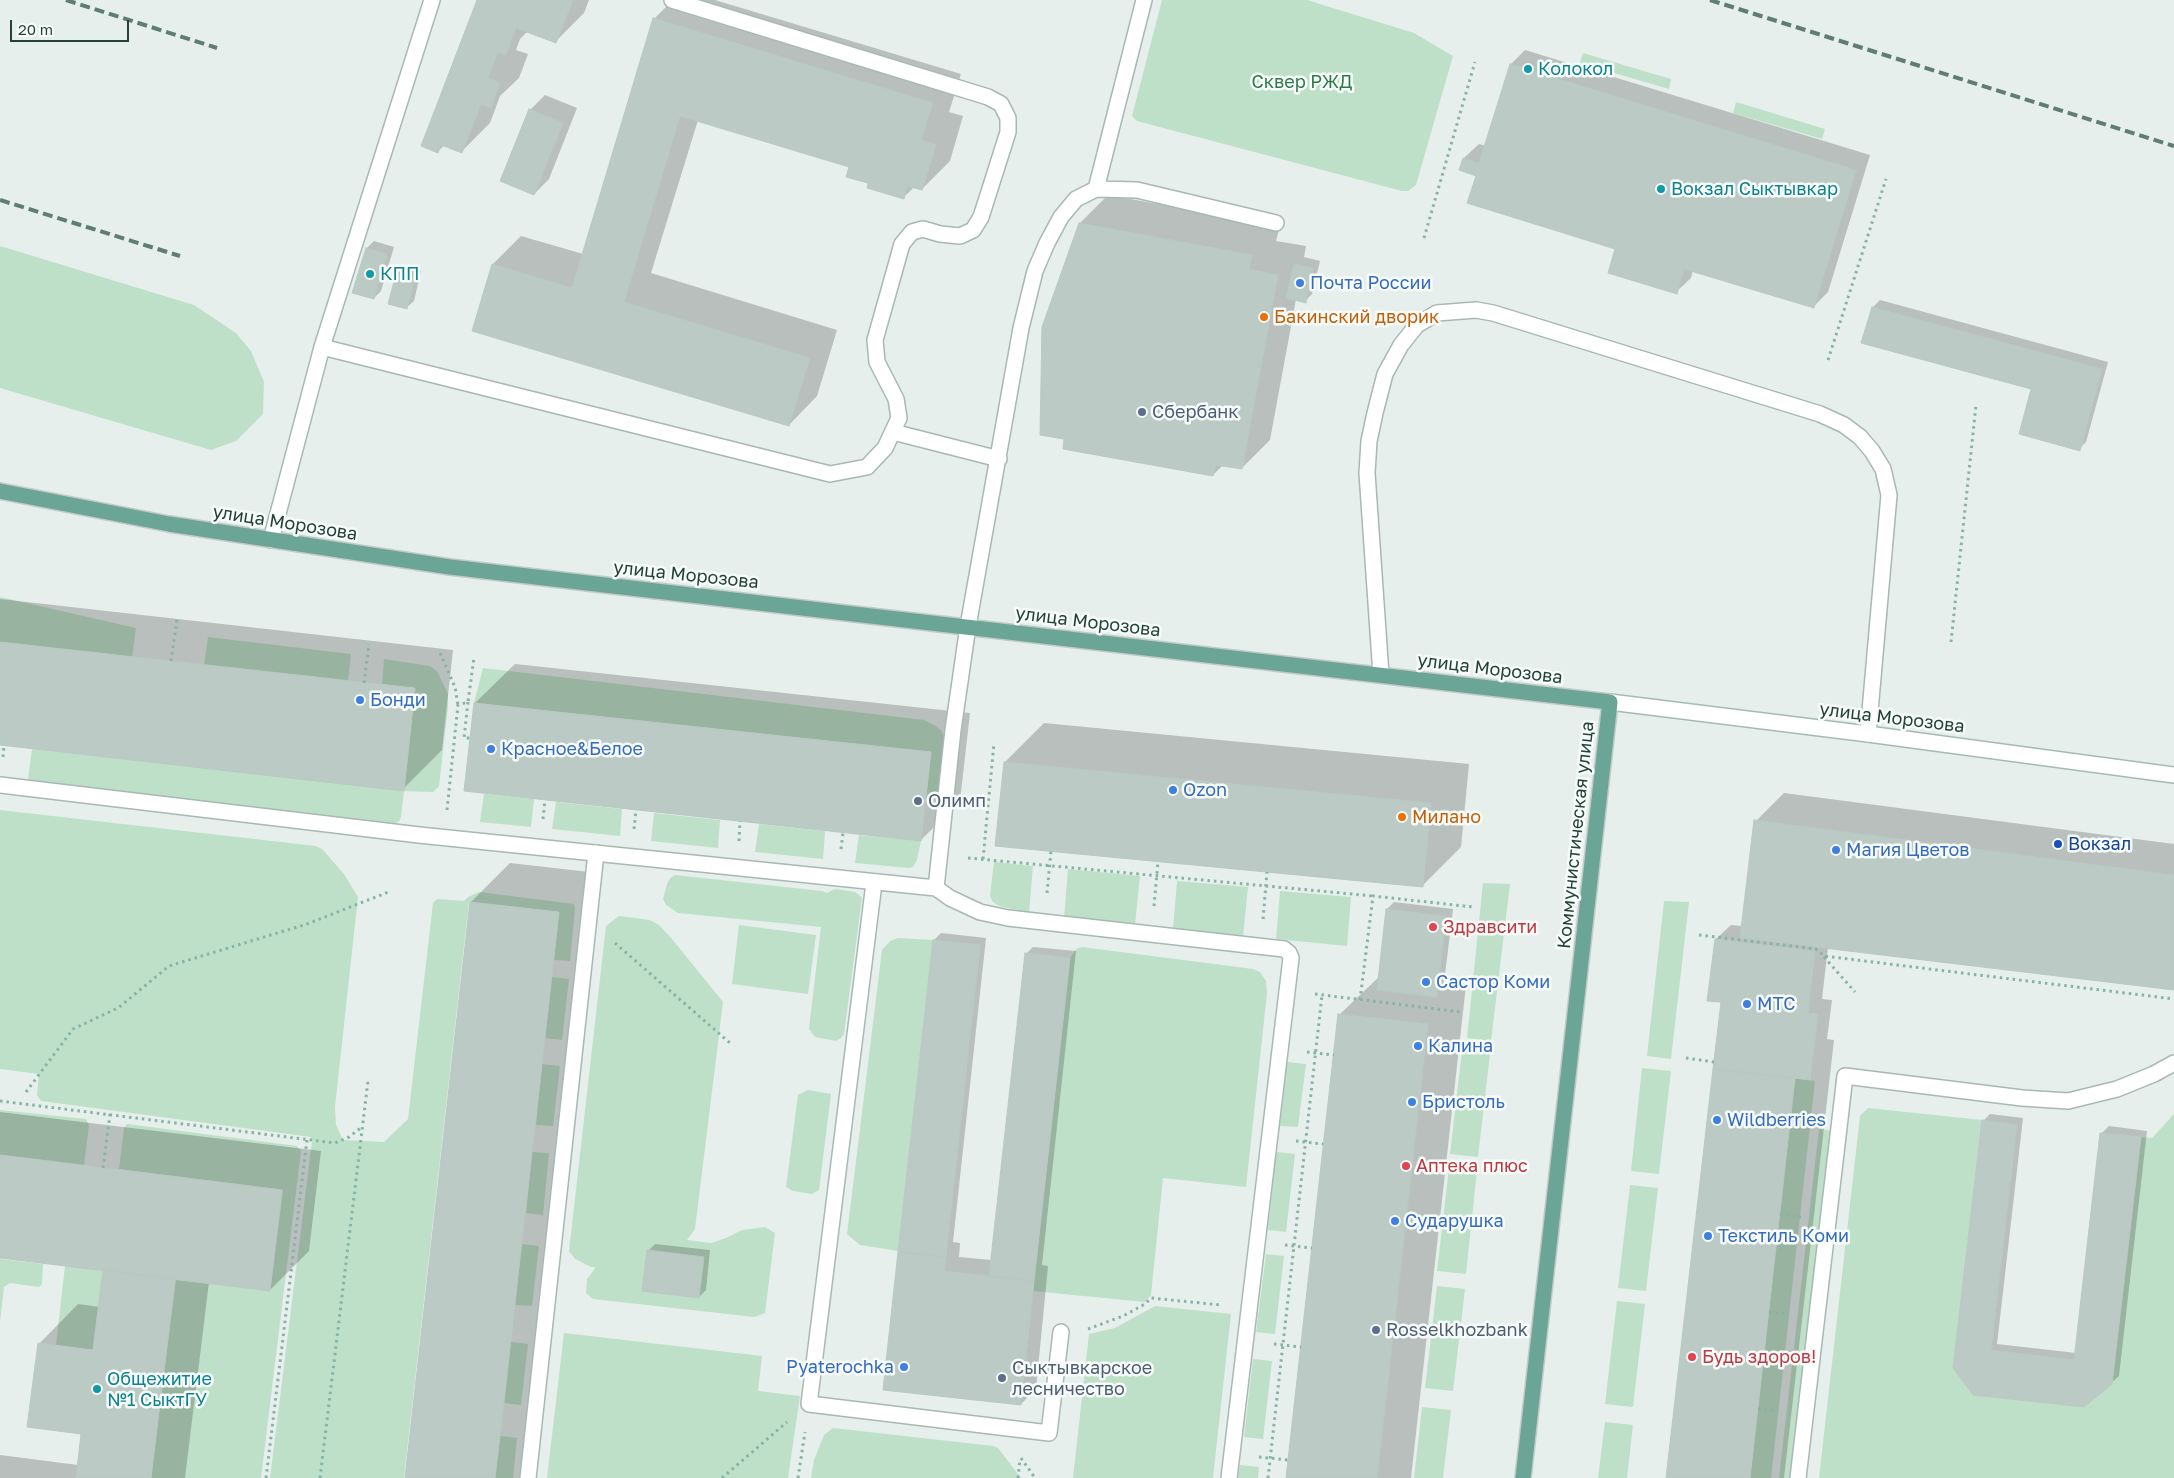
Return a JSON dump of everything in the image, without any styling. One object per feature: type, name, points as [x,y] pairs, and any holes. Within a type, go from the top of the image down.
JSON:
[{"type":"main road","name":"улица Морозова","points":[[0,491],[169,524],[450,567],[1610,702]]},
{"type":"main road","name":"Коммунистическая улица","points":[[1523,1478],[1610,702]]},
{"type":"street","points":[[271,540],[322,347],[432,0]]},
{"type":"street","points":[[322,347],[830,474],[867,467],[885,448],[899,418],[896,399],[877,362],[875,340],[902,244],[912,232],[923,229],[940,234],[960,236],[973,230],[982,217],[1008,132],[1008,118],[1001,104],[988,97],[672,0]]},
{"type":"street","points":[[1096,189],[1144,0]]},
{"type":"street","points":[[936,888],[968,626],[1021,328],[1036,271],[1047,243],[1061,217],[1076,199],[1096,189],[1137,190],[1276,223]]},
{"type":"street","points":[[1381,675],[1367,473],[1369,441],[1385,374],[1401,345],[1417,325],[1437,313],[1476,310],[1512,319],[1820,414],[1844,425],[1860,437],[1872,451],[1883,469],[1889,495],[1868,734]]},
{"type":"street","points":[[893,432],[999,459]]},
{"type":"street","points":[[936,888],[968,626]]},
{"type":"street","name":"улица Морозова","points":[[1610,702],[2174,775]]},
{"type":"street","points":[[0,785],[444,838],[936,888],[950,898],[980,912],[1008,918],[1280,948],[1290,953],[1291,958],[1229,1478]]},
{"type":"street","points":[[528,1478],[596,853]]},
{"type":"street","points":[[874,882],[809,1404],[1049,1433],[1061,1332]]},
{"type":"street","points":[[1798,1478],[1845,1076],[2022,1098],[2068,1101],[2124,1086],[2154,1074],[2174,1062]]},
{"type":"path","points":[[1424,238],[1475,62]]},
{"type":"path","points":[[1828,360],[1886,179]]},
{"type":"path","points":[[1952,642],[1976,405]]},
{"type":"path","points":[[171,661],[178,620]]},
{"type":"path","points":[[364,683],[369,644]]},
{"type":"path","points":[[440,653],[454,687],[458,705],[444,838]]},
{"type":"path","points":[[470,738],[464,738],[474,657]]},
{"type":"path","points":[[458,705],[468,702]]},
{"type":"path","points":[[983,860],[994,743]]},
{"type":"path","points":[[1044,922],[1051,851]]},
{"type":"path","points":[[940,856],[1473,907]]},
{"type":"path","points":[[1151,934],[1158,862]]},
{"type":"path","points":[[1260,946],[1267,872]]},
{"type":"path","points":[[26,1092],[73,1030],[118,1008],[169,966],[307,924],[391,891]]},
{"type":"path","points":[[1360,1000],[1373,896]]},
{"type":"path","points":[[589,920],[730,1043]]},
{"type":"path","points":[[1700,935],[1816,949],[1855,992]]},
{"type":"path","points":[[1824,956],[2174,999]]},
{"type":"path","points":[[1287,991],[1461,1012]]},
{"type":"path","points":[[1268,1478],[1322,995]]},
{"type":"path","points":[[1686,1058],[1714,1062]]},
{"type":"path","points":[[320,1478],[368,1081]]},
{"type":"path","points":[[0,1101],[307,1140],[340,1142],[362,1127]]},
{"type":"path","points":[[103,1168],[110,1114]]},
{"type":"path","points":[[266,1478],[307,1140]]},
{"type":"path","points":[[1061,1332],[1077,1333],[1123,1316],[1152,1298],[1249,1308]]},
{"type":"path","points":[[722,1478],[809,1404]]},
{"type":"path","points":[[798,1478],[809,1404]]},
{"type":"path","points":[[1018,1478],[1020,1458]]},
{"type":"green space","name":"Сквер РЖД","points":[[1162,0],[1307,0],[1414,33],[1453,56],[1416,185],[1408,191],[1402,191],[1137,121],[1132,116]]},
{"type":"green space","points":[[1583,53],[1671,79],[1669,89],[1580,63]]},
{"type":"green space","points":[[1736,102],[1825,129],[1822,139],[1733,113]]},
{"type":"green space","points":[[0,246],[194,305],[236,333],[251,351],[264,382],[263,414],[236,441],[211,450],[0,388]]},
{"type":"green space","points":[[0,597],[136,628],[132,657],[0,642]]},
{"type":"green space","points":[[208,637],[351,654],[348,681],[204,665]]},
{"type":"green space","points":[[384,659],[430,666],[437,671],[448,694],[439,786],[433,792],[404,791],[401,817],[394,824],[34,783],[28,779],[32,749],[404,790],[415,689],[382,685]]},
{"type":"green space","points":[[483,668],[924,720],[941,730],[944,736],[938,799],[926,798],[931,752],[474,703]]},
{"type":"green space","points":[[484,794],[534,799],[531,827],[480,822]]},
{"type":"green space","points":[[556,802],[622,809],[620,836],[552,829]]},
{"type":"green space","points":[[0,810],[316,846],[322,849],[344,874],[358,897],[335,1107],[336,1125],[343,1140],[384,1142],[408,1119],[433,903],[437,899],[464,901],[479,892],[574,904],[570,961],[554,960],[559,912],[469,902],[404,1478],[270,1478],[311,1137],[41,1101],[37,1095],[39,1074],[0,1069]]},
{"type":"green space","points":[[654,813],[720,820],[718,848],[651,841]]},
{"type":"green space","points":[[759,824],[825,831],[823,859],[755,852]]},
{"type":"green space","points":[[859,835],[921,841],[917,860],[913,867],[909,868],[855,863]]},
{"type":"green space","points":[[994,862],[1033,866],[1029,913],[999,906],[993,902],[990,896]]},
{"type":"green space","points":[[1068,869],[1140,876],[1135,925],[1064,918]]},
{"type":"green space","points":[[675,875],[827,893],[835,889],[855,892],[859,895],[862,898],[844,1034],[841,1038],[836,1041],[815,1037],[809,1029],[821,927],[678,913],[666,905],[663,899],[670,878]]},
{"type":"green space","points":[[1177,881],[1248,887],[1243,936],[1173,929]]},
{"type":"green space","points":[[1483,883],[1510,884],[1491,1041],[1467,1038]]},
{"type":"green space","points":[[1280,891],[1351,897],[1347,946],[1276,939]]},
{"type":"green space","points":[[1664,901],[1689,902],[1671,1059],[1647,1056]]},
{"type":"green space","points":[[619,916],[650,920],[659,925],[723,1002],[695,1229],[687,1240],[711,1243],[742,1230],[765,1227],[775,1233],[765,1313],[754,1317],[593,1299],[586,1293],[587,1279],[596,1267],[591,1267],[575,1259],[569,1251],[606,926]]},
{"type":"green space","points":[[739,925],[816,935],[808,994],[732,984]]},
{"type":"green space","points":[[898,938],[933,940],[898,1251],[860,1245],[847,1234],[882,950],[890,941]]},
{"type":"green space","points":[[1082,947],[1253,969],[1260,972],[1266,981],[1267,993],[1246,1187],[1163,1178],[1151,1295],[1145,1302],[1033,1291],[1070,958],[1076,949]]},
{"type":"green space","points":[[552,977],[569,979],[562,1040],[545,1038]]},
{"type":"green space","points":[[1462,1051],[1490,1054],[1478,1157],[1450,1154]]},
{"type":"green space","points":[[1287,1062],[1306,1064],[1298,1127],[1280,1126]]},
{"type":"green space","points":[[542,1064],[560,1066],[553,1126],[536,1125]]},
{"type":"green space","points":[[1642,1068],[1671,1071],[1659,1174],[1631,1171]]},
{"type":"green space","points":[[1795,1078],[1815,1081],[1771,1478],[1750,1478]]},
{"type":"green space","points":[[808,1090],[831,1094],[819,1190],[812,1194],[793,1191],[786,1187],[798,1095]]},
{"type":"green space","points":[[1868,1108],[1982,1120],[1953,1368],[1973,1395],[2084,1407],[2112,1384],[2141,1137],[2152,1138],[2174,1114],[2174,1478],[1819,1478],[1860,1116]]},
{"type":"green space","points":[[0,1110],[86,1119],[89,1125],[84,1165],[0,1155]]},
{"type":"green space","points":[[127,1124],[297,1146],[301,1151],[261,1478],[151,1478],[176,1280],[270,1291],[283,1190],[119,1169],[124,1128]]},
{"type":"green space","points":[[1819,1129],[1834,1131],[1793,1478],[1779,1478]]},
{"type":"green space","points":[[532,1152],[549,1153],[543,1215],[526,1213]]},
{"type":"green space","points":[[1276,1152],[1295,1154],[1286,1232],[1268,1230]]},
{"type":"green space","points":[[1449,1168],[1477,1171],[1466,1274],[1437,1271]]},
{"type":"green space","points":[[1630,1185],[1658,1188],[1646,1291],[1618,1288]]},
{"type":"green space","points":[[521,1244],[539,1246],[532,1306],[515,1305]]},
{"type":"green space","points":[[1266,1254],[1284,1256],[1275,1334],[1256,1332]]},
{"type":"green space","points":[[0,1259],[43,1264],[42,1284],[39,1287],[10,1283],[4,1287],[0,1322]]},
{"type":"green space","points":[[65,1266],[103,1270],[93,1350],[56,1345]]},
{"type":"green space","points":[[1437,1286],[1465,1289],[1453,1391],[1425,1388]]},
{"type":"green space","points":[[1617,1301],[1645,1304],[1633,1407],[1605,1404]]},
{"type":"green space","points":[[1155,1306],[1231,1314],[1213,1478],[1073,1478],[1089,1334],[1115,1328]]},
{"type":"green space","points":[[564,1333],[762,1356],[758,1391],[800,1396],[788,1478],[547,1478]]},
{"type":"green space","points":[[511,1342],[528,1344],[521,1405],[504,1403]]},
{"type":"green space","points":[[1253,1359],[1272,1361],[1263,1439],[1244,1437]]},
{"type":"green space","points":[[1422,1407],[1451,1410],[1443,1478],[1414,1478]]},
{"type":"green space","points":[[1605,1422],[1633,1425],[1627,1478],[1598,1478]]},
{"type":"green space","points":[[833,1428],[993,1446],[998,1448],[1021,1478],[811,1478],[814,1460],[824,1435]]},
{"type":"green space","points":[[500,1436],[517,1438],[513,1478],[495,1478]]},
{"type":"green space","points":[[1240,1465],[1259,1467],[1258,1478],[1238,1478]]},
{"type":"building","points":[[477,0],[573,0],[556,43],[516,28],[506,55],[498,52],[488,78],[500,83],[491,108],[481,104],[462,153],[441,145],[438,153],[421,146]]},
{"type":"building","points":[[653,18],[933,103],[921,140],[936,145],[922,190],[907,186],[904,199],[867,188],[868,183],[846,177],[849,167],[680,116],[624,302],[810,358],[789,426],[472,331],[492,264],[572,288]]},
{"type":"building","name":"Вокзал Сыктывкар","points":[[1510,64],[1856,170],[1814,308],[1684,269],[1677,294],[1608,273],[1615,249],[1467,203],[1476,176],[1459,170],[1463,158],[1479,163]]},
{"type":"building","points":[[529,109],[563,123],[534,195],[500,181]]},
{"type":"building","points":[[1079,223],[1252,255],[1249,269],[1278,275],[1242,469],[1216,465],[1213,476],[1063,449],[1064,439],[1040,435],[1042,327]]},
{"type":"building","name":"КПП","points":[[366,248],[387,254],[374,299],[352,293]]},
{"type":"building","name":"Почта России","points":[[1294,264],[1313,268],[1306,303],[1286,298]]},
{"type":"building","points":[[396,274],[415,278],[407,309],[388,304]]},
{"type":"building","points":[[1872,307],[2102,369],[2080,451],[2019,434],[2031,389],[1861,343]]},
{"type":"building","points":[[0,642],[415,688],[404,791],[0,745]]},
{"type":"building","points":[[474,703],[931,752],[921,841],[464,791]]},
{"type":"building","points":[[1004,762],[1431,803],[1423,887],[995,846]]},
{"type":"building","points":[[1754,820],[2174,875],[2174,990],[1740,938]]},
{"type":"building","points":[[470,902],[559,912],[502,1419],[495,1478],[405,1478]]},
{"type":"building","points":[[1386,909],[1446,916],[1437,997],[1377,990]]},
{"type":"building","points":[[1715,939],[1815,951],[1808,1013],[1818,1014],[1810,1080],[1713,1069],[1721,1002],[1707,1001]]},
{"type":"building","points":[[933,940],[980,945],[946,1257],[898,1252]]},
{"type":"building","points":[[1025,953],[1070,958],[1034,1281],[989,1276]]},
{"type":"building","points":[[1338,1014],[1428,1024],[1377,1478],[1286,1478]]},
{"type":"building","points":[[1713,1069],[1795,1078],[1750,1478],[1666,1478]]},
{"type":"building","points":[[1982,1120],[2017,1125],[1991,1350],[2074,1360],[2100,1133],[2141,1137],[2112,1384],[2084,1407],[1973,1395],[1953,1368]]},
{"type":"building","points":[[0,1155],[282,1190],[270,1291],[0,1258]]},
{"type":"building","points":[[647,1250],[704,1257],[699,1298],[642,1291]]},
{"type":"building","points":[[898,1252],[946,1257],[944,1271],[1034,1281],[1021,1405],[883,1390]]},
{"type":"building","name":"Общежитие №1 СыктГУ","points":[[103,1270],[175,1279],[151,1478],[76,1478],[81,1434],[27,1427],[38,1343],[93,1350]]},
{"type":"railway","points":[[66,0],[217,48]]},
{"type":"railway","points":[[1710,0],[2174,146]]},
{"type":"railway","points":[[0,200],[180,256]]},
{"type":"place","name":"Колокол","points":[[1528,69]]},
{"type":"place","name":"Вокзал Сыктывкар","points":[[1661,189]]},
{"type":"place","name":"КПП","points":[[370,274]]},
{"type":"place","name":"Почта России","points":[[1300,283]]},
{"type":"place","name":"Бакинский дворик","points":[[1264,317]]},
{"type":"place","name":"Сбербанк","points":[[1142,412]]},
{"type":"place","name":"Бонди","points":[[360,700]]},
{"type":"place","name":"Красное&Белое","points":[[491,749]]},
{"type":"place","name":"Ozon","points":[[1173,790]]},
{"type":"place","name":"Олимп","points":[[918,801]]},
{"type":"place","name":"Милано","points":[[1402,817]]},
{"type":"place","name":"Вокзал","points":[[2058,844]]},
{"type":"place","name":"Магия Цветов","points":[[1836,850]]},
{"type":"place","name":"Здравсити","points":[[1433,927]]},
{"type":"place","name":"Састор Коми","points":[[1426,982]]},
{"type":"place","name":"МТС","points":[[1747,1004]]},
{"type":"place","name":"Калина","points":[[1418,1046]]},
{"type":"place","name":"Бристоль","points":[[1412,1102]]},
{"type":"place","name":"Wildberries","points":[[1717,1120]]},
{"type":"place","name":"Аптека плюс","points":[[1406,1166]]},
{"type":"place","name":"Сударушка","points":[[1395,1221]]},
{"type":"place","name":"Текстиль Коми","points":[[1708,1236]]},
{"type":"place","name":"Rosselkhozbank","points":[[1376,1330]]},
{"type":"place","name":"Будь здоров!","points":[[1692,1357]]},
{"type":"place","name":"Pyaterochka","points":[[904,1367]]},
{"type":"place","name":"Сыктывкарское лесничество","points":[[1002,1378]]},
{"type":"place","name":"Общежитие №1 СыктГУ","points":[[97,1389]]}]
